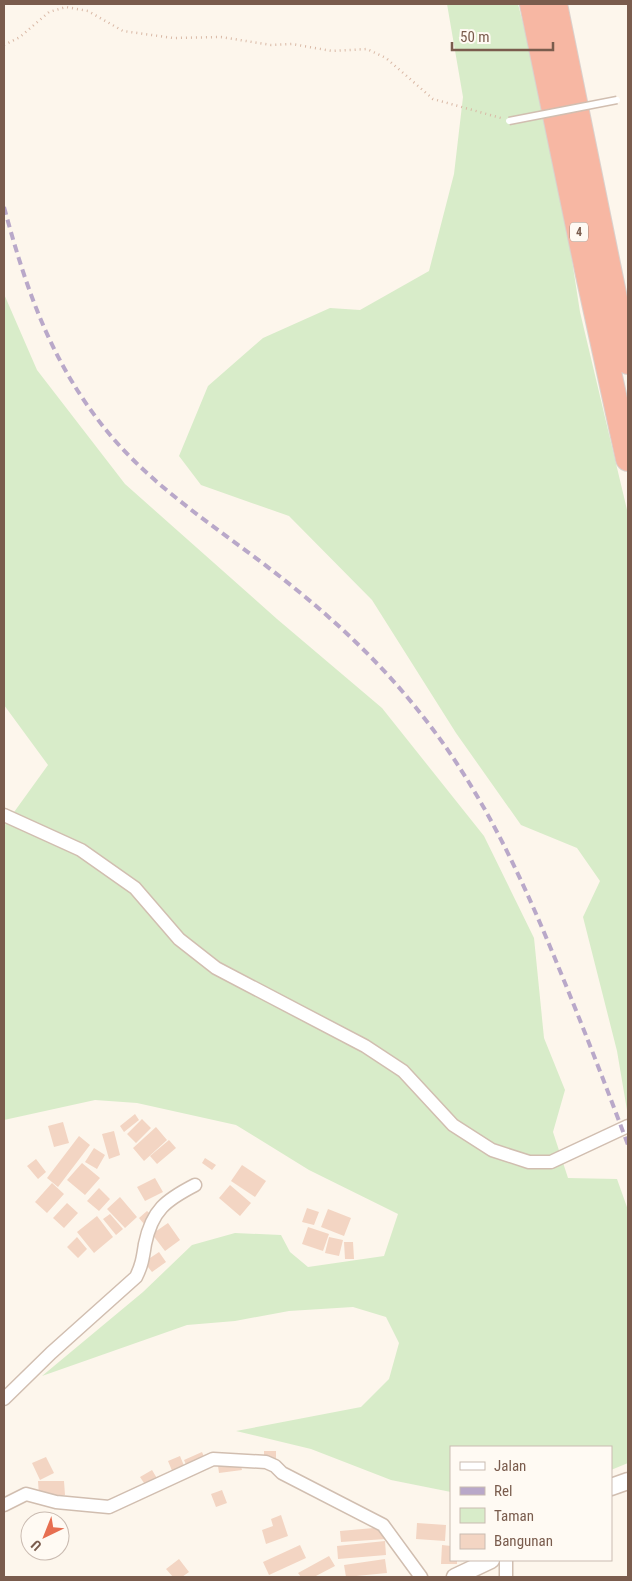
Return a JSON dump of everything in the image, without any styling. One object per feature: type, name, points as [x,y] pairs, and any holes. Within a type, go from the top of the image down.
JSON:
[{"type":"highway","name":"4","points":[[532,4],[628,459]]},
{"type":"highway","name":"4","points":[[556,4],[628,362]]},
{"type":"street","points":[[4,814],[81,850],[135,888],[179,939],[216,968],[365,1046],[403,1072],[453,1125],[492,1150],[529,1162],[551,1162],[628,1126]]},
{"type":"street","points":[[4,1399],[51,1353],[136,1277],[143,1263],[150,1226],[156,1213],[172,1198],[195,1185]]},
{"type":"street","points":[[4,1505],[26,1494],[56,1502],[109,1507],[214,1459],[266,1462],[275,1466],[282,1473],[383,1525],[421,1577]]},
{"type":"street","points":[[612,1487],[628,1481]]},
{"type":"street","points":[[455,1577],[489,1561]]},
{"type":"street","points":[[506,1561],[506,1577]]},
{"type":"lane","points":[[509,121],[616,100]]},
{"type":"path","points":[[4,45],[20,37],[49,12],[66,7],[88,12],[123,31],[165,37],[221,37],[270,45],[292,44],[332,51],[366,49],[386,58],[433,99],[486,112],[509,121]]},
{"type":"green space","points":[[447,4],[518,4],[553,138],[580,312],[628,514],[628,1116],[617,1051],[583,917],[600,881],[577,848],[521,825],[456,733],[372,600],[289,516],[201,485],[179,456],[208,386],[263,338],[330,308],[360,310],[429,271],[454,174],[463,97]]},
{"type":"green space","points":[[4,294],[37,370],[125,484],[277,619],[382,708],[484,836],[534,938],[544,1038],[565,1090],[553,1132],[568,1178],[617,1179],[628,1210],[628,1463],[612,1470],[612,1446],[450,1446],[450,1492],[391,1480],[311,1449],[236,1431],[361,1407],[389,1379],[399,1343],[386,1317],[353,1307],[289,1311],[235,1321],[187,1325],[42,1376],[143,1292],[192,1245],[235,1233],[281,1235],[290,1252],[308,1267],[384,1256],[398,1214],[309,1170],[236,1125],[137,1103],[95,1100],[4,1120],[4,826],[48,765],[4,705]]},
{"type":"building","points":[[135,1114],[139,1120],[124,1132],[120,1126]]},
{"type":"building","points":[[142,1119],[151,1128],[136,1143],[127,1134]]},
{"type":"building","points":[[63,1122],[69,1143],[54,1147],[48,1126]]},
{"type":"building","points":[[156,1127],[167,1140],[144,1161],[133,1148]]},
{"type":"building","points":[[114,1131],[120,1155],[109,1159],[102,1134]]},
{"type":"building","points":[[79,1136],[90,1145],[58,1187],[47,1178]]},
{"type":"building","points":[[169,1140],[176,1148],[157,1164],[150,1156]]},
{"type":"building","points":[[94,1148],[105,1155],[97,1169],[85,1162]]},
{"type":"building","points":[[205,1158],[216,1165],[212,1170],[202,1163]]},
{"type":"building","points":[[36,1159],[46,1172],[38,1179],[27,1166]]},
{"type":"building","points":[[82,1163],[100,1178],[85,1195],[67,1180]]},
{"type":"building","points":[[242,1165],[266,1181],[255,1197],[231,1181]]},
{"type":"building","points":[[155,1178],[163,1192],[145,1201],[137,1187]]},
{"type":"building","points":[[52,1183],[64,1194],[47,1213],[35,1202]]},
{"type":"building","points":[[230,1185],[251,1203],[240,1216],[219,1198]]},
{"type":"building","points":[[99,1188],[110,1199],[99,1211],[87,1201]]},
{"type":"building","points":[[120,1197],[137,1217],[125,1228],[107,1209]]},
{"type":"building","points":[[67,1203],[78,1213],[64,1228],[53,1218]]},
{"type":"building","points":[[307,1208],[319,1212],[314,1225],[302,1222]]},
{"type":"building","points":[[328,1209],[351,1218],[344,1236],[321,1227]]},
{"type":"building","points":[[147,1211],[153,1216],[144,1224],[139,1218]]},
{"type":"building","points":[[110,1214],[123,1229],[116,1235],[103,1219]]},
{"type":"building","points":[[97,1216],[113,1237],[94,1253],[77,1232]]},
{"type":"building","points":[[168,1223],[180,1240],[165,1251],[152,1234]]},
{"type":"building","points":[[308,1227],[329,1234],[323,1251],[302,1244]]},
{"type":"building","points":[[77,1237],[87,1249],[78,1258],[67,1247]]},
{"type":"building","points":[[329,1237],[343,1240],[339,1256],[325,1253]]},
{"type":"building","points":[[344,1242],[353,1242],[354,1259],[345,1259]]},
{"type":"building","points":[[159,1252],[166,1262],[152,1272],[144,1262]]},
{"type":"building","points":[[264,1451],[276,1451],[276,1459],[264,1459]]},
{"type":"building","points":[[202,1452],[205,1459],[187,1467],[184,1460]]},
{"type":"building","points":[[180,1456],[185,1468],[173,1473],[168,1461]]},
{"type":"building","points":[[46,1457],[54,1473],[40,1480],[32,1463]]},
{"type":"building","points":[[240,1462],[242,1470],[219,1473],[218,1466]]},
{"type":"building","points":[[152,1470],[158,1480],[146,1486],[140,1477]]},
{"type":"building","points":[[38,1481],[64,1481],[65,1495],[39,1496]]},
{"type":"building","points":[[222,1490],[227,1503],[216,1507],[211,1494]]},
{"type":"building","points":[[281,1515],[288,1536],[266,1544],[262,1530],[273,1526],[271,1519]]},
{"type":"building","points":[[417,1523],[446,1525],[445,1541],[416,1539]]},
{"type":"building","points":[[385,1527],[386,1539],[341,1542],[340,1531]]},
{"type":"building","points":[[385,1541],[386,1555],[338,1559],[337,1546]]},
{"type":"building","points":[[300,1545],[306,1558],[269,1575],[263,1562]]},
{"type":"building","points":[[442,1545],[450,1546],[450,1561],[457,1561],[457,1564],[441,1564]]},
{"type":"building","points":[[329,1556],[335,1566],[314,1577],[301,1577],[298,1573]]},
{"type":"building","points":[[179,1559],[189,1572],[182,1577],[173,1577],[166,1569]]},
{"type":"building","points":[[385,1559],[387,1573],[346,1577],[344,1565]]},
{"type":"railway","points":[[4,207],[32,298],[57,355],[90,410],[111,436],[152,478],[293,587],[358,645],[389,676],[417,709],[460,768],[496,830],[542,927],[628,1145]]}]
